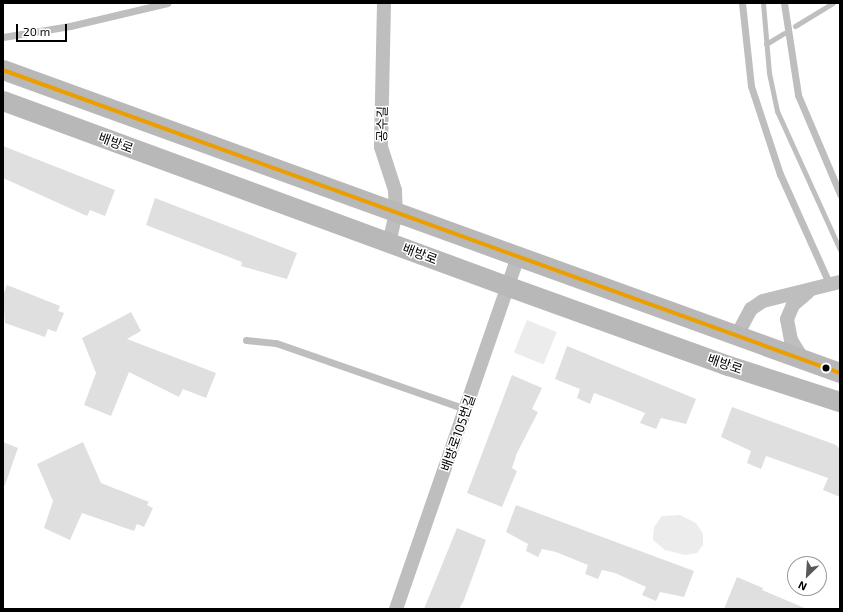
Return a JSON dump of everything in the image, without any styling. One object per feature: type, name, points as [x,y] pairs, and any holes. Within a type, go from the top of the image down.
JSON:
[{"type":"street","name":"공수길","points":[[384,3],[381,147],[395,190],[396,213],[389,243]]},
{"type":"street","points":[[3,70],[736,337],[840,373]]},
{"type":"street","name":"배방로","points":[[3,101],[509,287],[729,366],[840,402]]},
{"type":"street","name":"배방로105번길","points":[[396,609],[509,287],[518,257]]},
{"type":"street","points":[[736,337],[750,309],[763,301],[808,292],[835,283]]},
{"type":"street","points":[[804,361],[791,340],[787,319],[793,305],[808,292]]},
{"type":"lane","points":[[3,37],[70,26],[167,3]]},
{"type":"lane","points":[[742,3],[751,86],[780,174],[835,283]]},
{"type":"lane","points":[[784,3],[798,95],[840,194]]},
{"type":"lane","points":[[246,340],[276,343],[466,409]]},
{"type":"shaded area","points":[[527,320],[557,332],[544,364],[514,352]]},
{"type":"shaded area","points":[[680,515],[696,523],[703,534],[703,545],[697,553],[685,555],[665,550],[653,540],[654,527],[662,516]]},
{"type":"building","points":[[3,146],[115,190],[105,216],[90,210],[87,216],[3,178]]},
{"type":"building","points":[[155,198],[297,253],[287,279],[241,266],[242,262],[146,225]]},
{"type":"building","points":[[7,285],[60,306],[58,311],[64,313],[56,332],[48,329],[45,337],[5,323],[3,296]]},
{"type":"building","points":[[131,312],[141,331],[127,339],[216,373],[206,398],[183,389],[179,397],[129,372],[111,416],[84,405],[96,373],[82,338]]},
{"type":"building","points":[[567,346],[696,399],[686,424],[661,418],[656,429],[640,423],[645,413],[610,399],[594,393],[590,404],[577,398],[580,389],[555,379]]},
{"type":"building","points":[[512,375],[542,388],[532,409],[538,412],[517,453],[512,468],[517,471],[502,507],[467,493]]},
{"type":"building","points":[[732,407],[836,445],[840,449],[840,497],[823,490],[828,478],[766,456],[761,469],[747,463],[751,451],[721,437]]},
{"type":"building","points":[[3,442],[18,448],[5,485],[3,485]]},
{"type":"building","points":[[83,442],[101,483],[149,502],[147,505],[153,508],[144,527],[137,524],[134,531],[82,513],[70,540],[44,528],[53,501],[37,464]]},
{"type":"building","points":[[516,505],[694,571],[684,597],[660,592],[656,601],[642,595],[646,587],[615,573],[602,570],[598,579],[585,574],[588,565],[556,552],[542,549],[538,557],[526,551],[528,544],[506,532]]},
{"type":"building","points":[[457,528],[486,540],[464,600],[459,609],[424,609]]},
{"type":"building","points":[[737,577],[763,588],[762,590],[807,609],[724,609]]},
{"type":"waterway","points":[[763,3],[769,73],[777,111],[840,250]]},
{"type":"waterway","points":[[795,26],[833,3]]},
{"type":"waterway","points":[[766,44],[784,33]]},
{"type":"transit line","points":[[3,70],[840,373]]}]
